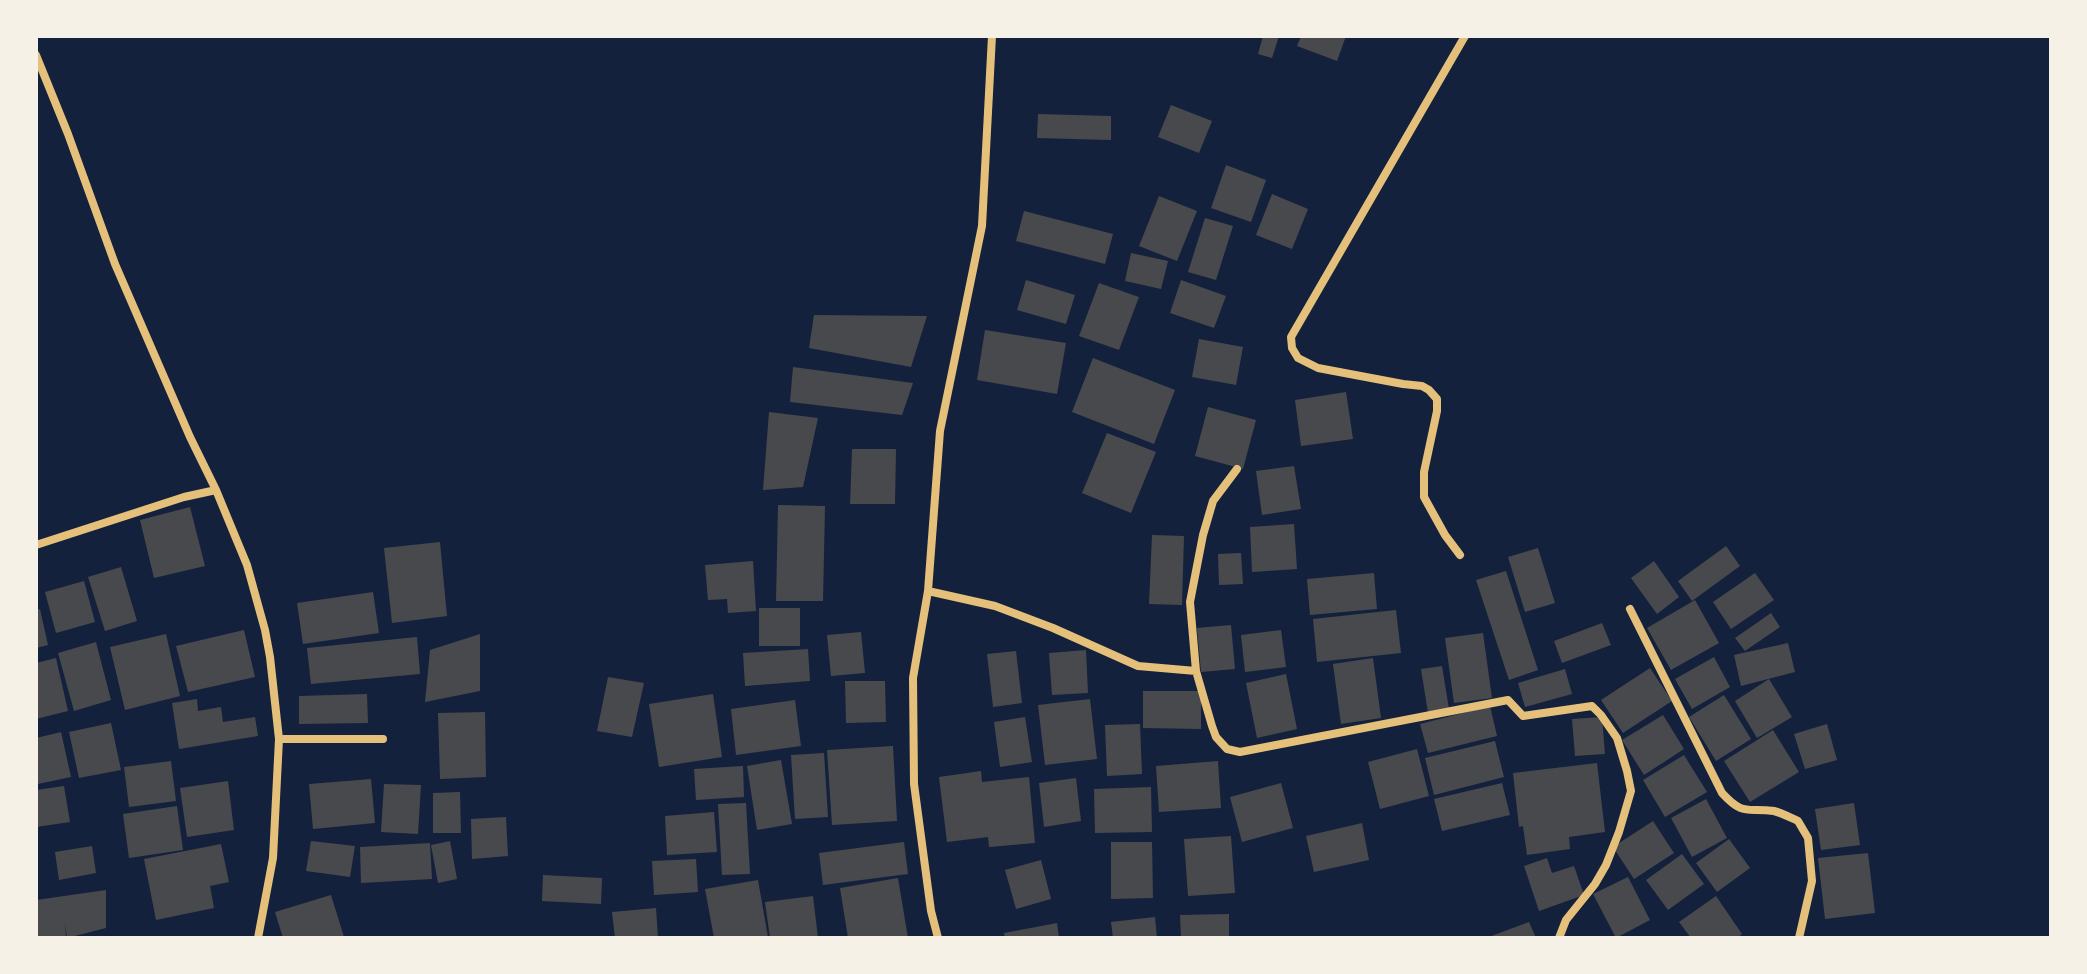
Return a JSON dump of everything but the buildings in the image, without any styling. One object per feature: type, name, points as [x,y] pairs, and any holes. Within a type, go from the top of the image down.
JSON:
[{"type":"street","points":[[938,938],[931,911],[914,784],[913,678],[928,591],[940,431],[982,226],[992,36]]},
{"type":"street","points":[[1460,555],[1424,497],[1424,472],[1437,399],[1422,386],[1318,368],[1298,358],[1292,348],[1291,337],[1465,36]]},
{"type":"street","points":[[36,55],[115,264],[247,565],[265,630],[279,739],[273,858],[258,938]]},
{"type":"street","points":[[1237,469],[1213,501],[1190,602],[1196,671],[1216,737],[1227,749],[1240,752],[1508,700],[1523,716],[1592,706],[1617,738],[1631,791],[1606,865],[1566,920],[1559,938]]},
{"type":"street","points":[[36,545],[184,497],[216,490]]},
{"type":"street","points":[[928,591],[995,606],[1138,666],[1196,671]]},
{"type":"street","points":[[1630,609],[1722,793],[1732,805],[1745,811],[1775,811],[1798,821],[1808,838],[1812,881],[1799,938]]},
{"type":"street","points":[[279,739],[383,739]]}]
